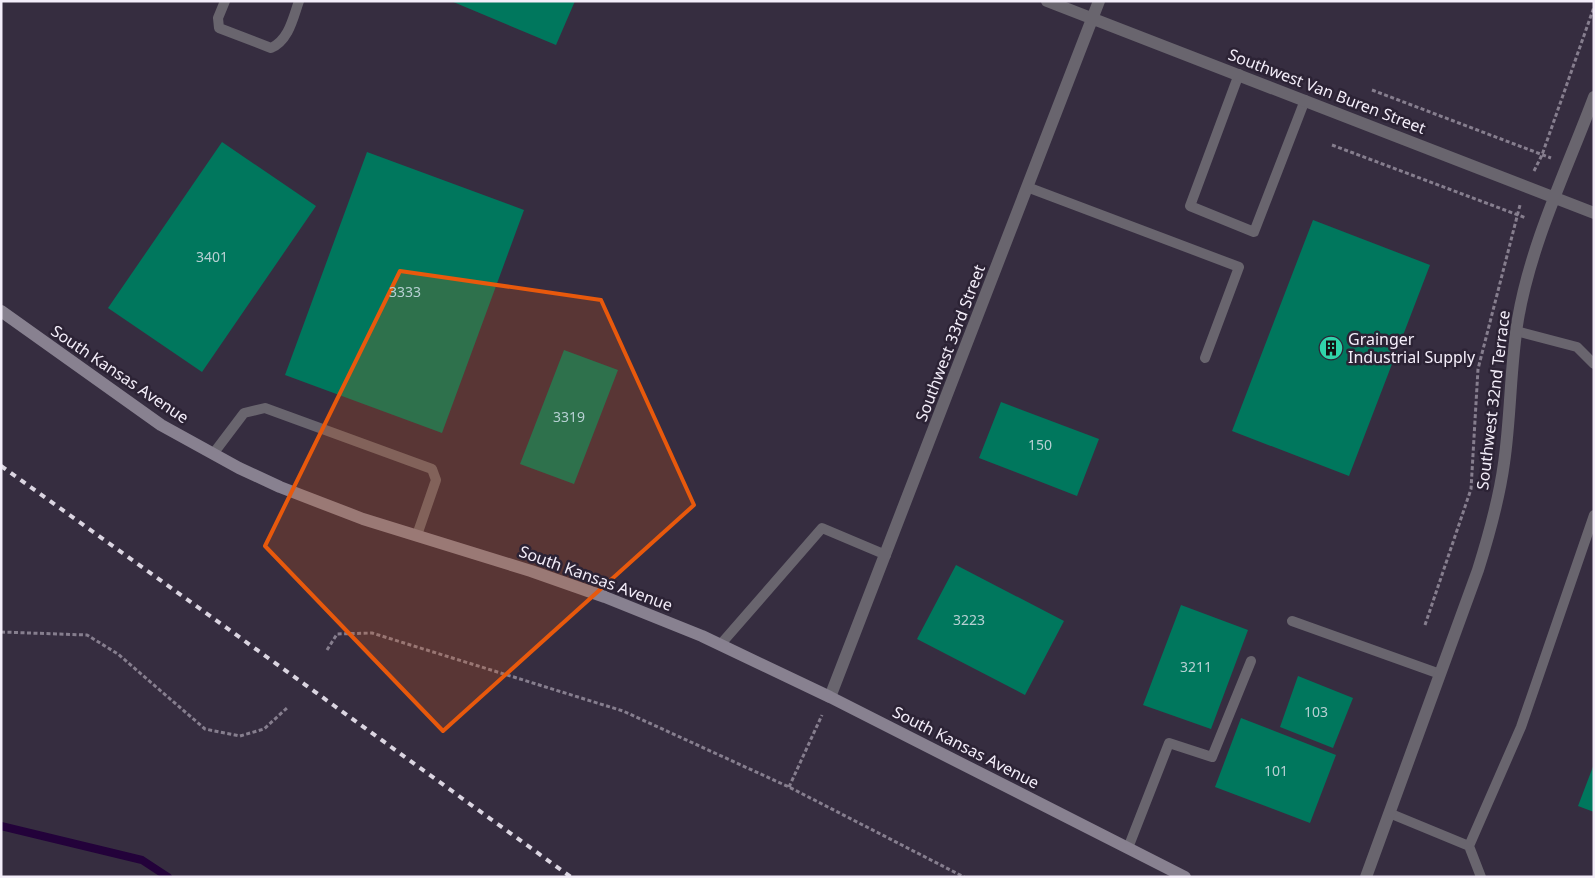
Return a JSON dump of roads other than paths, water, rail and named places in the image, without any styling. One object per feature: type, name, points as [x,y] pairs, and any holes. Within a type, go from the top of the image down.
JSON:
[{"type":"main road","name":"South Kansas Avenue","points":[[1,311],[161,425],[213,454],[280,487],[363,519],[449,544],[605,596],[720,645],[830,697],[1185,877]]},
{"type":"street","name":"Southwest Van Buren Street","points":[[1047,1],[1594,213]]},
{"type":"street","name":"Southwest 33rd Street","points":[[830,697],[1099,1]]},
{"type":"street","name":"Southwest 32nd Terrace","points":[[1366,877],[1478,570],[1494,519],[1504,464],[1510,371],[1516,331],[1532,263],[1594,97]]},
{"type":"lane","points":[[225,1],[218,18],[219,28],[271,48],[279,44],[286,34],[299,1]]},
{"type":"lane","points":[[1238,74],[1190,206],[1254,232],[1305,100]]},
{"type":"lane","points":[[1027,187],[1239,267],[1206,358]]},
{"type":"lane","points":[[1516,331],[1577,347],[1594,364]]},
{"type":"lane","points":[[213,454],[244,413],[265,408],[432,469],[436,480],[417,535]]},
{"type":"lane","points":[[1481,877],[1469,846],[1521,727],[1594,516]]},
{"type":"lane","points":[[720,645],[822,528],[886,555]]},
{"type":"lane","points":[[1292,621],[1440,674]]},
{"type":"lane","points":[[1128,848],[1169,743],[1212,757],[1250,662]]},
{"type":"lane","points":[[1389,813],[1469,846]]},
{"type":"waterway","points":[[1,826],[142,860],[168,877]]},
{"type":"railway","points":[[1,466],[571,877]]},
{"type":"place","name":"Grainger Industrial Supply","points":[[1331,348]]}]
